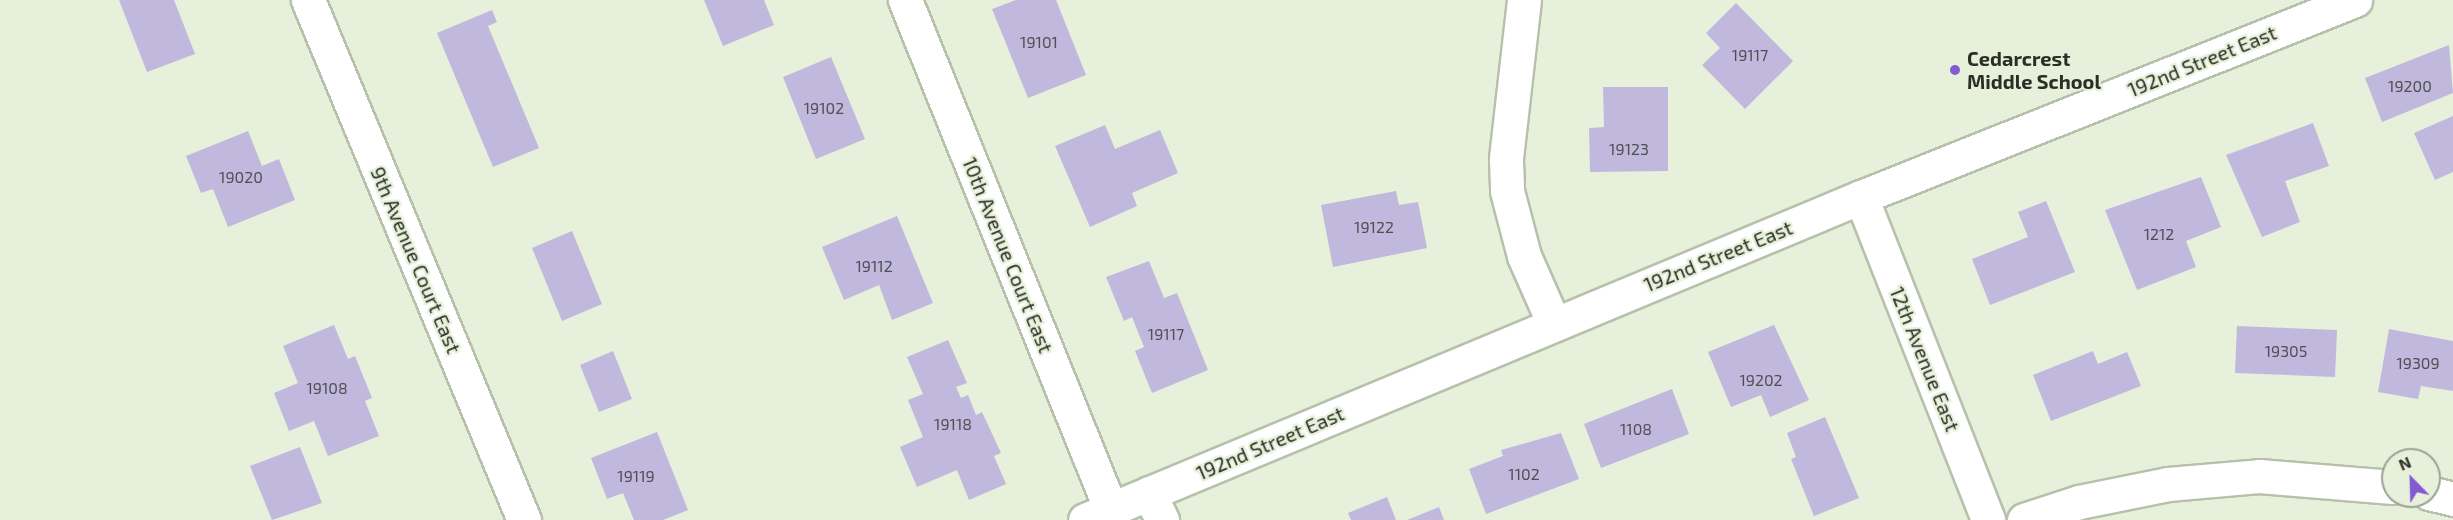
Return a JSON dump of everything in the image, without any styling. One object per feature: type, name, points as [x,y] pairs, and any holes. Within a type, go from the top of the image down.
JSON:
[{"type":"street","name":"9th Avenue Court East","points":[[308,0],[524,520]]},
{"type":"street","name":"10th Avenue Court East","points":[[905,0],[1098,515]]},
{"type":"street","points":[[1524,0],[1506,159],[1507,191],[1524,256],[1554,324]]},
{"type":"street","name":"192nd Street East","points":[[1098,515],[1156,506],[1554,324],[1861,197],[2355,0]]},
{"type":"street","name":"12th Avenue East","points":[[1861,197],[1988,520]]},
{"type":"street","points":[[2024,520],[2079,502],[2179,483],[2259,476],[2381,486]]},
{"type":"building","points":[[119,0],[174,0],[195,54],[147,72]]},
{"type":"building","points":[[704,0],[764,0],[774,25],[723,46]]},
{"type":"building","points":[[1016,0],[1056,0],[1086,75],[1028,98],[992,9]]},
{"type":"building","points":[[1736,3],[1793,61],[1745,109],[1702,65],[1720,48],[1706,33]]},
{"type":"building","points":[[492,10],[497,22],[488,26],[539,148],[493,167],[437,33]]},
{"type":"building","points":[[2449,45],[2453,93],[2382,122],[2365,78]]},
{"type":"building","points":[[831,57],[865,139],[816,159],[783,77]]},
{"type":"building","points":[[1603,87],[1668,87],[1668,171],[1590,172],[1589,128],[1604,127]]},
{"type":"building","points":[[2453,116],[2453,172],[2435,180],[2414,133]]},
{"type":"building","points":[[2313,123],[2329,166],[2285,181],[2300,222],[2262,237],[2226,155]]},
{"type":"building","points":[[1105,125],[1115,149],[1160,130],[1178,173],[1132,193],[1137,206],[1090,227],[1055,146]]},
{"type":"building","points":[[248,131],[262,166],[279,159],[295,200],[228,227],[213,189],[201,193],[186,156]]},
{"type":"building","points":[[2201,177],[2221,227],[2186,241],[2196,267],[2137,290],[2105,210]]},
{"type":"building","points":[[1396,191],[1399,205],[1418,202],[1427,248],[1333,267],[1321,205]]},
{"type":"building","points":[[2046,201],[2075,272],[1990,305],[1972,259],[2028,237],[2018,212]]},
{"type":"building","points":[[897,216],[933,303],[892,320],[879,285],[844,300],[822,247]]},
{"type":"building","points":[[572,231],[602,304],[562,321],[532,248]]},
{"type":"building","points":[[1149,261],[1164,298],[1177,293],[1208,370],[1152,393],[1135,351],[1144,347],[1132,317],[1124,321],[1106,277]]},
{"type":"building","points":[[334,325],[348,359],[355,356],[372,398],[365,401],[379,436],[328,456],[314,421],[289,431],[274,393],[298,383],[283,346]]},
{"type":"building","points":[[1774,325],[1809,400],[1770,417],[1761,395],[1731,407],[1708,352]]},
{"type":"building","points":[[2237,326],[2337,330],[2335,377],[2235,373]]},
{"type":"building","points":[[2389,329],[2453,341],[2453,391],[2421,386],[2418,399],[2378,392]]},
{"type":"building","points":[[948,340],[967,383],[956,387],[961,398],[968,395],[976,415],[982,412],[1001,453],[994,456],[1006,484],[969,500],[957,470],[917,487],[900,447],[923,437],[908,400],[923,394],[907,357]]},
{"type":"building","points":[[613,351],[632,399],[599,412],[580,365]]},
{"type":"building","points":[[2093,351],[2098,364],[2127,352],[2141,386],[2051,421],[2033,375]]},
{"type":"building","points":[[1672,389],[1689,434],[1601,468],[1584,424]]},
{"type":"building","points":[[1825,417],[1859,498],[1814,516],[1791,459],[1796,457],[1787,433]]},
{"type":"building","points":[[657,432],[688,510],[663,520],[634,520],[623,493],[607,499],[591,458]]},
{"type":"building","points":[[1561,433],[1579,479],[1486,514],[1469,469],[1503,456],[1501,450]]},
{"type":"building","points":[[300,447],[322,503],[272,520],[250,466]]},
{"type":"building","points":[[1387,497],[1396,520],[1351,520],[1348,513]]},
{"type":"building","points":[[1439,507],[1444,520],[1407,520]]},
{"type":"place","name":"Cedarcrest Middle School","points":[[1955,70]]}]
